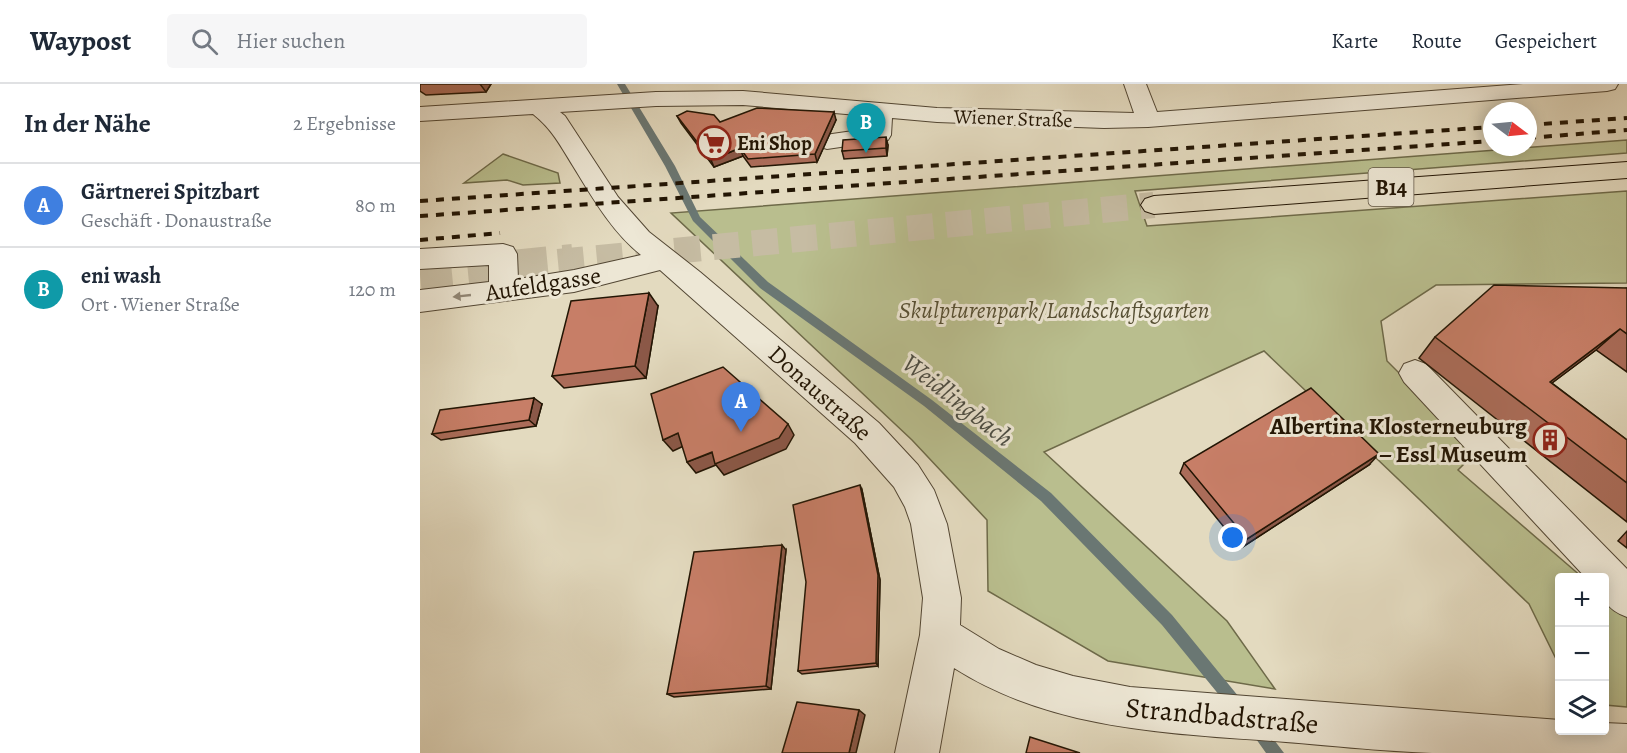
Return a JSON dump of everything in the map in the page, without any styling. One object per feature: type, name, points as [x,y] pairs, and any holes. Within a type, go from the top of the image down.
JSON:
[{"type":"main road","name":"B14","points":[[1154,205],[1627,170]]},
{"type":"street","points":[[745,109],[767,84]]},
{"type":"street","points":[[1135,84],[1148,120]]},
{"type":"street","name":"Wiener Straße","points":[[420,114],[584,103],[668,94],[745,109],[881,110],[1062,120],[1148,120],[1607,84]]},
{"type":"street","name":"Donaustraße","points":[[537,106],[556,121],[609,203],[639,239],[690,279],[867,433],[906,476],[921,501],[929,524],[942,598],[940,635],[916,753]]},
{"type":"street","points":[[835,148],[883,143],[881,110]]},
{"type":"street","points":[[420,259],[503,254],[504,291]]},
{"type":"street","name":"Aufeldgasse","points":[[420,301],[504,291],[631,269],[664,259]]},
{"type":"street","points":[[1415,373],[1627,597]]},
{"type":"street","name":"Strandbadstraße","points":[[940,635],[989,666],[1046,689],[1108,705],[1149,711],[1627,746]]},
{"type":"green space","name":"Skulpturenpark/Landschaftsgarten","points":[[1627,140],[1627,153],[1135,191],[1147,226],[1627,191],[1627,283],[1436,285],[1381,321],[1387,361],[1477,451],[1458,470],[1577,573],[1555,573],[1555,657],[1529,604],[1264,351],[1044,452],[1227,621],[1275,689],[1108,661],[988,591],[987,520],[912,440],[671,213],[1483,151],[1483,156],[1537,156],[1537,147]]},
{"type":"green space","points":[[503,154],[558,173],[560,183],[523,185],[507,180],[464,183]]},
{"type":"green space","points":[[1609,601],[1627,617],[1627,707],[1609,705]]},
{"type":"building","points":[[757,108],[834,112],[815,154],[748,159],[740,148],[711,160],[677,116],[687,111],[714,115],[720,122]]},
{"type":"building","points":[[886,137],[886,148],[842,151],[843,140]]},
{"type":"building","points":[[1494,285],[1627,288],[1627,334],[1620,329],[1550,382],[1627,440],[1627,483],[1435,337]]},
{"type":"building","points":[[649,293],[635,366],[552,376],[571,301]]},
{"type":"building","points":[[723,367],[788,424],[779,438],[715,464],[712,452],[687,462],[678,433],[663,440],[651,394]]},
{"type":"building","points":[[1311,388],[1379,454],[1247,539],[1184,463]]},
{"type":"building","points":[[534,398],[529,420],[432,434],[440,410]]},
{"type":"building","points":[[860,485],[878,575],[876,663],[798,671],[806,582],[793,505]]},
{"type":"building","points":[[782,545],[766,686],[667,694],[694,552]]},
{"type":"building","points":[[797,702],[859,710],[849,753],[782,753]]},
{"type":"building","points":[[1030,737],[1080,753],[1026,753]]},
{"type":"waterway","name":"Weidlingbach","points":[[621,84],[670,166],[696,219],[764,285],[928,403],[1046,497],[1167,620],[1238,707]]},
{"type":"waterway","name":"Weidlingbach","points":[[1257,729],[1276,753]]},
{"type":"tunnel","points":[[558,262],[1154,205]]},
{"type":"tunnel","points":[[420,275],[573,260]]},
{"type":"railway","points":[[1537,124],[1627,118]]},
{"type":"railway","points":[[420,201],[1483,128]]},
{"type":"railway","points":[[1537,137],[1627,130]]},
{"type":"railway","points":[[420,216],[1483,142]]},
{"type":"railway","points":[[420,240],[500,233]]},
{"type":"place","name":"Eni Shop","points":[[714,143]]},
{"type":"place","name":"eni wash","points":[[866,153]]},
{"type":"place","name":"Gärtnerei Spitzbart","points":[[741,432]]},
{"type":"place","name":"Albertina Klosterneuburg – Essl Museum","points":[[1550,440]]}]
